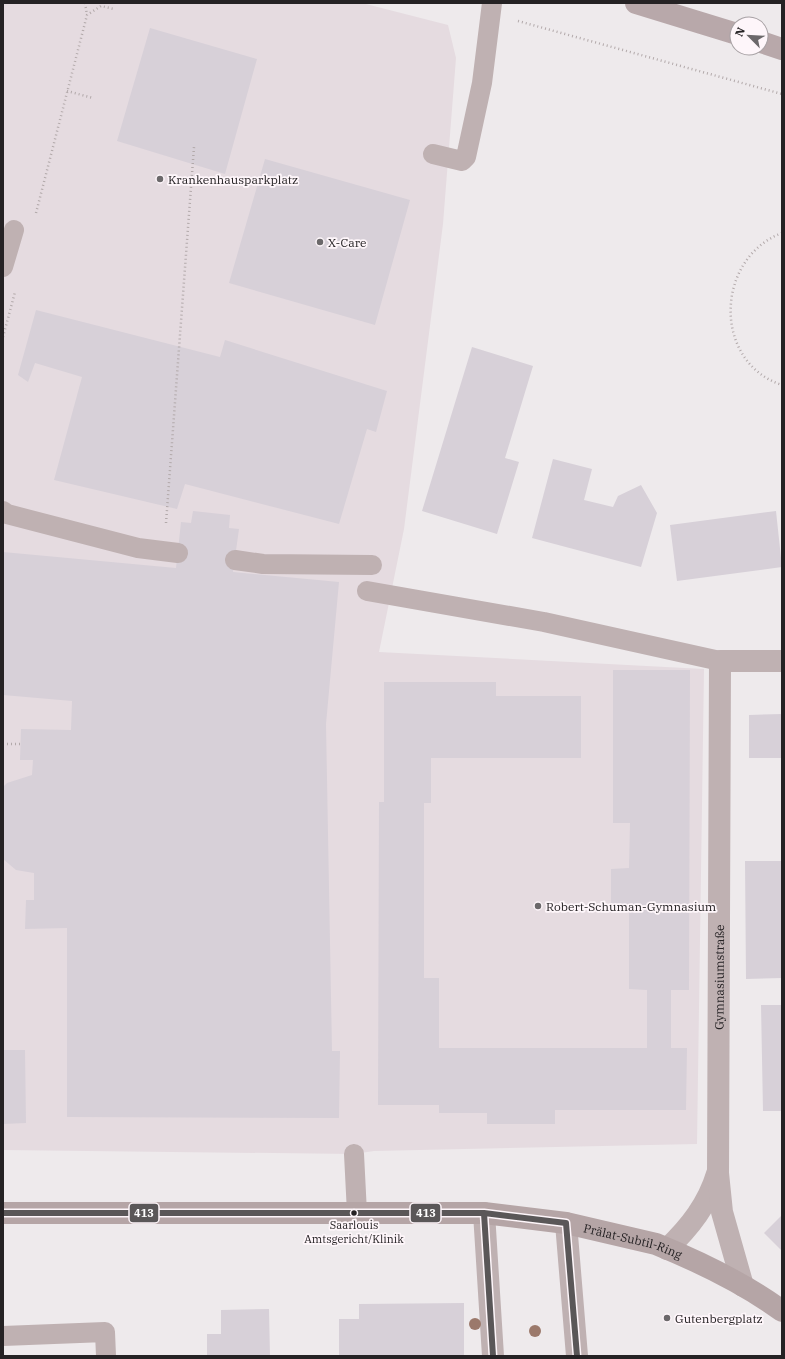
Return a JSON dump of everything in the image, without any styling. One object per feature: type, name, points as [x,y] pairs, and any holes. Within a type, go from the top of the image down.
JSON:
[{"type":"main road","points":[[636,3],[729,32]]},
{"type":"main road","points":[[769,45],[782,49]]},
{"type":"street","points":[[720,661],[782,661]]},
{"type":"street","name":"Gymnasiumstraße","points":[[720,661],[718,1173],[722,1212],[743,1286]]},
{"type":"street","name":"Gymnasiumstraße","points":[[667,1249],[698,1215],[707,1200],[718,1173]]},
{"type":"street","name":"Prälat-Subtil-Ring","points":[[3,1213],[484,1213],[566,1223],[656,1244],[710,1268],[743,1286],[782,1311]]},
{"type":"street","points":[[484,1213],[493,1356]]},
{"type":"street","points":[[566,1223],[577,1356]]},
{"type":"lane","points":[[433,154],[462,161],[466,157],[482,84],[492,8]]},
{"type":"lane","points":[[3,267],[14,230]]},
{"type":"lane","points":[[3,511],[7,514],[138,548],[171,552]]},
{"type":"lane","points":[[235,560],[263,564],[372,565]]},
{"type":"lane","points":[[367,592],[544,622],[720,661]]},
{"type":"lane","points":[[354,1154],[356,1213]]},
{"type":"lane","points":[[3,1336],[105,1332],[106,1356]]},
{"type":"path","points":[[85,3],[87,15],[67,91],[93,98]]},
{"type":"path","points":[[87,15],[102,6],[114,9]]},
{"type":"path","points":[[492,8],[782,94]]},
{"type":"path","points":[[171,552],[178,364],[194,147]]},
{"type":"path","points":[[782,233],[763,243],[751,254],[742,268],[732,292],[730,309],[734,336],[746,360],[758,372],[768,379],[782,385]]},
{"type":"path","points":[[3,744],[20,744]]},
{"type":"shaded area","points":[[3,3],[362,3],[448,25],[456,58],[443,224],[404,529],[379,652],[704,669],[697,1144],[374,1151],[354,1154],[3,1150]]},
{"type":"building","points":[[150,28],[257,59],[225,174],[117,141]]},
{"type":"building","name":"X-Care","points":[[265,159],[410,200],[375,325],[229,283]]},
{"type":"building","points":[[36,310],[220,357],[225,340],[387,391],[376,432],[367,429],[339,524],[185,484],[177,509],[54,480],[82,377],[35,363],[28,382],[18,375]]},
{"type":"building","points":[[472,347],[533,366],[505,458],[519,462],[497,534],[422,511]]},
{"type":"building","points":[[553,459],[592,469],[584,500],[613,507],[618,496],[641,485],[657,513],[641,567],[532,538]]},
{"type":"building","points":[[193,511],[230,515],[229,528],[239,529],[233,572],[339,582],[326,724],[332,1051],[340,1051],[339,1118],[67,1117],[67,928],[25,929],[26,900],[34,900],[34,873],[16,870],[3,859],[3,787],[7,783],[32,775],[33,760],[20,760],[21,729],[71,730],[72,701],[3,695],[3,552],[176,568],[181,522],[191,523]]},
{"type":"building","points":[[776,511],[782,567],[677,581],[670,525]]},
{"type":"building","points":[[613,670],[690,670],[689,990],[671,990],[671,1048],[687,1048],[686,1110],[555,1110],[555,1124],[487,1124],[487,1113],[439,1113],[439,1105],[378,1105],[379,802],[384,802],[384,682],[496,682],[496,696],[581,696],[581,758],[431,758],[431,803],[424,803],[424,978],[439,978],[439,1048],[647,1048],[647,990],[629,989],[629,912],[611,912],[611,869],[629,868],[630,823],[613,823]]},
{"type":"building","points":[[782,714],[782,758],[749,758],[749,715]]},
{"type":"building","points":[[745,861],[782,861],[782,978],[746,979]]},
{"type":"building","points":[[761,1005],[782,1005],[782,1111],[763,1111]]},
{"type":"building","points":[[3,1050],[25,1050],[26,1123],[3,1124]]},
{"type":"building","points":[[782,1215],[782,1251],[764,1233]]},
{"type":"building","points":[[464,1303],[464,1356],[339,1356],[339,1319],[359,1319],[359,1304]]},
{"type":"building","points":[[269,1309],[270,1356],[207,1356],[207,1334],[221,1334],[221,1310]]},
{"type":"transit line","name":"413","points":[[3,1213],[484,1213],[566,1223]]},
{"type":"transit line","name":"413","points":[[484,1213],[493,1356]]},
{"type":"transit line","name":"413","points":[[566,1223],[577,1356]]},
{"type":"place","name":"Krankenhausparkplatz","points":[[160,179]]},
{"type":"place","name":"X-Care","points":[[320,242]]},
{"type":"place","name":"Robert-Schuman-Gymnasium","points":[[538,906]]},
{"type":"place","name":"Saarlouis Amtsgericht/Klinik","points":[[354,1213]]},
{"type":"place","name":"Gutenbergplatz","points":[[667,1318]]}]
